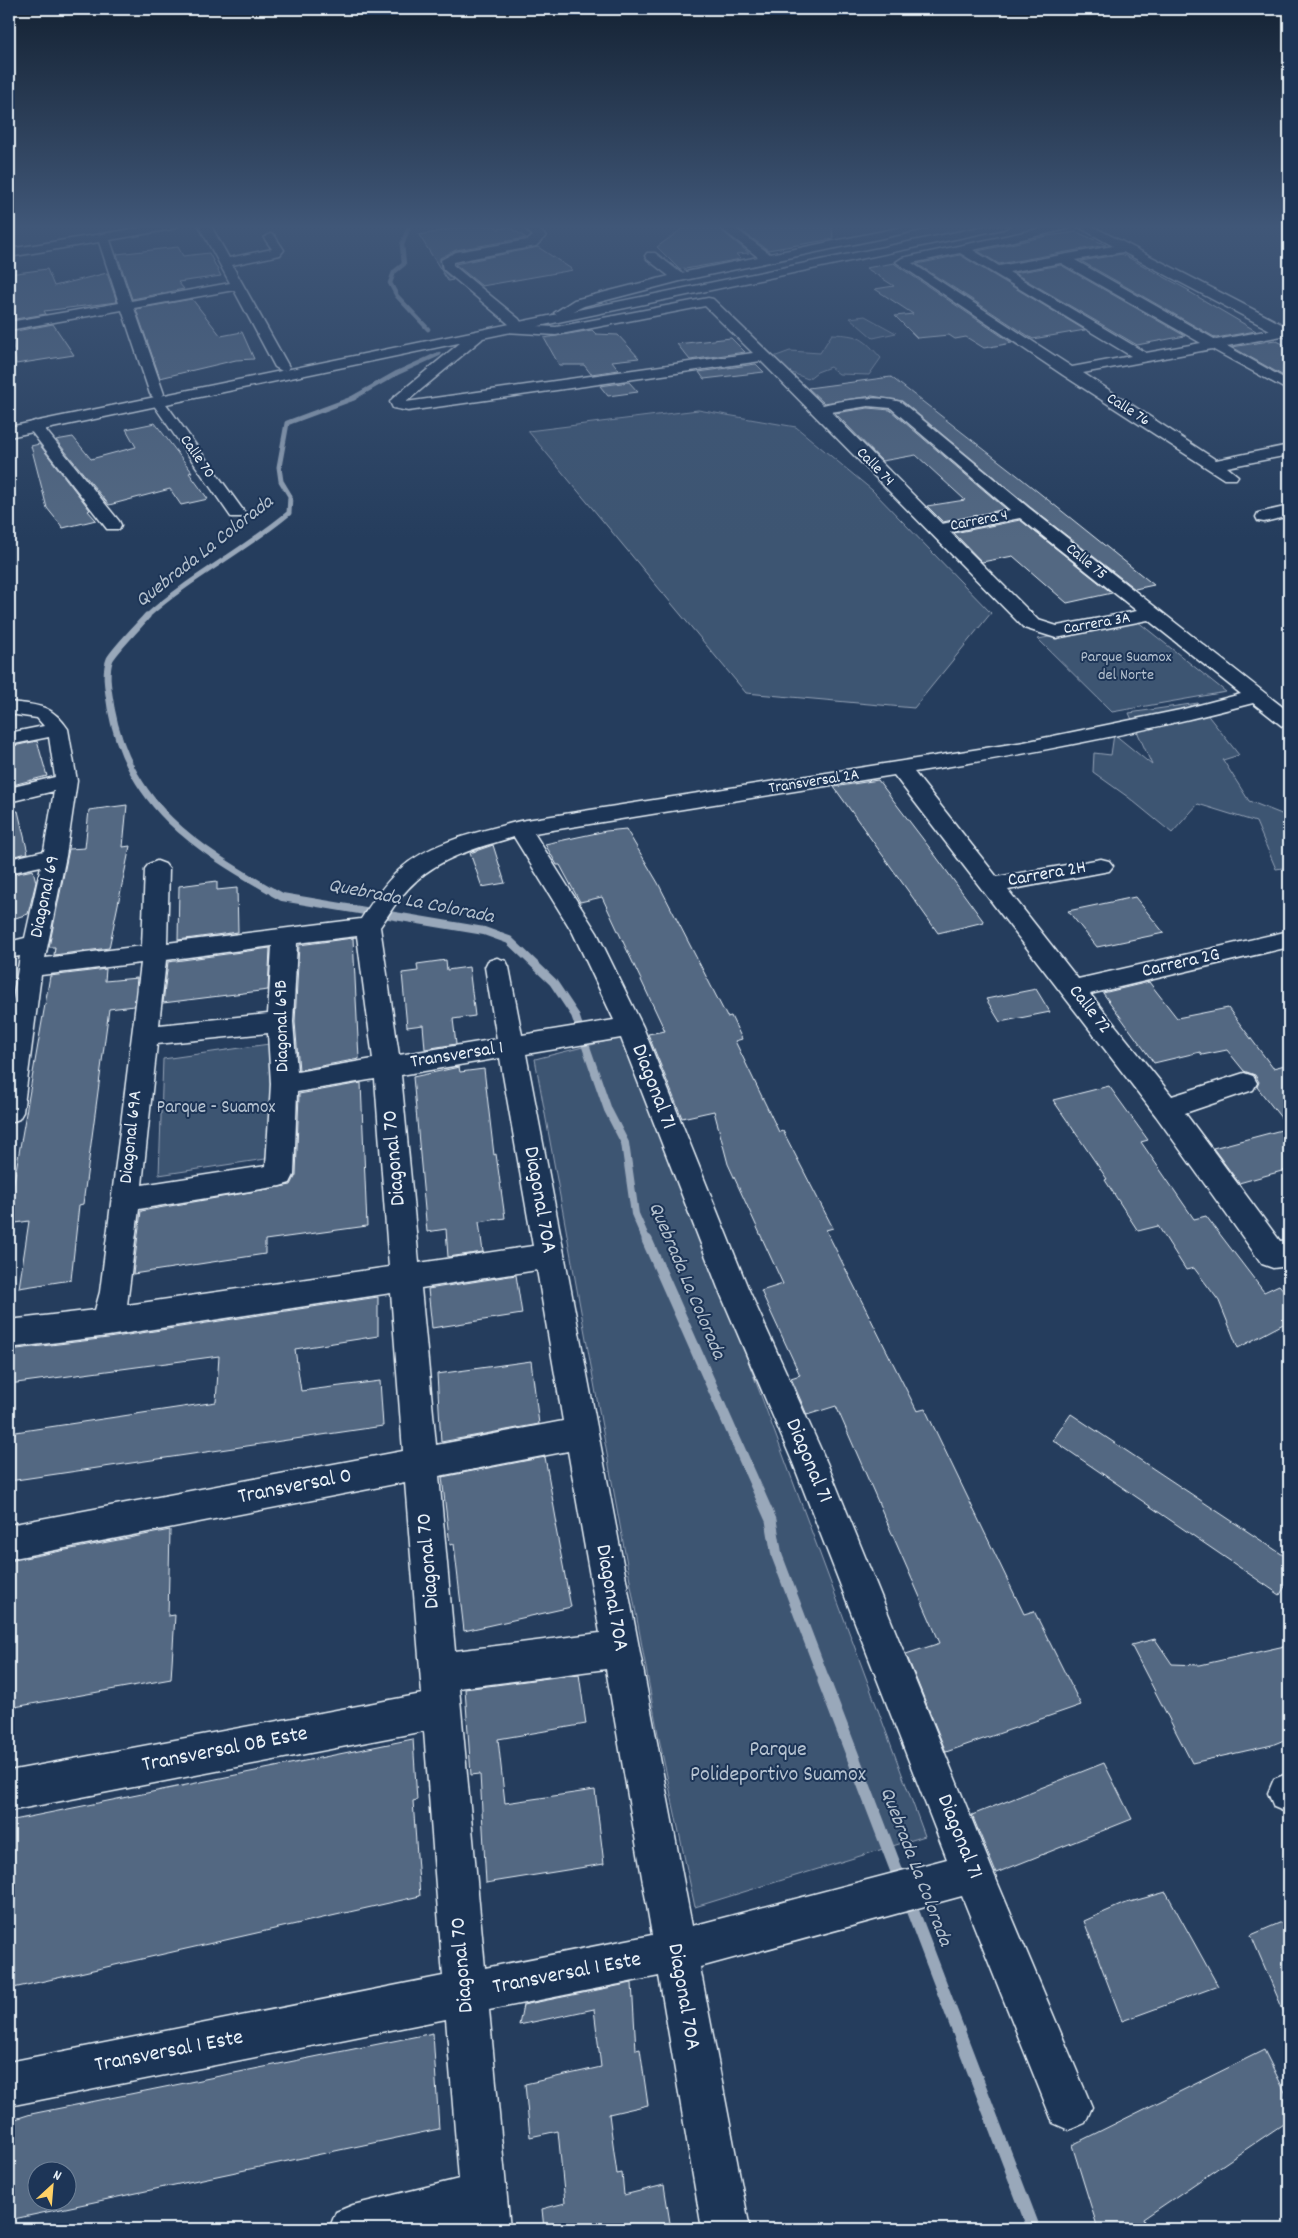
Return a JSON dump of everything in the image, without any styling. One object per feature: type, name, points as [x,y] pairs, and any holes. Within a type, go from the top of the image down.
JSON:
[{"type":"street","name":"Calle 70","points":[[136,330],[158,398],[237,513]]},
{"type":"street","points":[[261,330],[282,368]]},
{"type":"street","points":[[9,432],[282,368],[488,330]]},
{"type":"street","points":[[9,424],[158,398],[406,348],[477,336],[496,330]]},
{"type":"street","name":"Calle 74","points":[[737,330],[820,410],[936,530],[1031,624],[1043,629]]},
{"type":"street","name":"Calle 76","points":[[1005,330],[1230,476]]},
{"type":"street","points":[[1098,330],[1144,358]]},
{"type":"street","points":[[1189,330],[1289,387]]},
{"type":"street","points":[[1068,372],[1287,332]]},
{"type":"street","points":[[477,336],[397,402],[398,405],[408,406],[763,356]]},
{"type":"street","name":"Calle 75","points":[[820,410],[871,401],[884,401],[896,405],[1023,512],[1289,722]]},
{"type":"street","points":[[35,426],[113,525]]},
{"type":"street","points":[[1214,465],[1289,450]]},
{"type":"street","points":[[1264,517],[1289,511]]},
{"type":"street","name":"Carrera 4","points":[[936,530],[1023,512]]},
{"type":"street","name":"Carrera 3A","points":[[1043,629],[1056,632],[1151,614]]},
{"type":"street","name":"Transversal 2A","points":[[368,926],[409,875],[440,855],[476,841],[520,828],[900,768],[1117,730],[1258,696]]},
{"type":"street","points":[[14,708],[43,713],[58,729]]},
{"type":"street","points":[[9,739],[58,729]]},
{"type":"street","name":"Diagonal 69","points":[[9,1112],[30,968],[55,856],[66,781],[58,729]]},
{"type":"street","name":"Calle 72","points":[[900,768],[1281,1254]]},
{"type":"street","points":[[9,795],[66,781]]},
{"type":"street","name":"Diagonal 71","points":[[520,828],[585,933],[616,1029],[810,1463],[973,1873],[1070,2107]]},
{"type":"street","points":[[9,866],[55,856]]},
{"type":"street","name":"Carrera 2H","points":[[993,885],[1101,866]]},
{"type":"street","name":"Diagonal 69A","points":[[108,1322],[115,1292],[154,953],[157,869]]},
{"type":"street","points":[[30,968],[368,926]]},
{"type":"street","name":"Diagonal 70","points":[[368,926],[387,1067],[485,2213]]},
{"type":"street","name":"Diagonal 69B","points":[[125,1199],[280,1175],[284,1084],[280,1022],[285,937]]},
{"type":"street","name":"Carrera 2G","points":[[1073,989],[1289,939]]},
{"type":"street","points":[[9,950],[36,944]]},
{"type":"street","name":"Diagonal 70A","points":[[497,967],[726,2229]]},
{"type":"street","points":[[144,1036],[280,1022]]},
{"type":"street","name":"Transversal 1","points":[[284,1084],[616,1029]]},
{"type":"street","points":[[1166,1109],[1244,1083]]},
{"type":"street","points":[[9,1334],[108,1322],[549,1256]]},
{"type":"street","name":"Transversal 0","points":[[9,1542],[581,1433]]},
{"type":"street","name":"Transversal 0B Este","points":[[9,1791],[620,1649]]},
{"type":"street","name":"Transversal 1 Este","points":[[9,2084],[675,1952],[973,1873]]},
{"type":"street","points":[[353,2229],[485,2213]]},
{"type":"green space","points":[[864,330],[891,330],[896,333],[873,338]]},
{"type":"green space","points":[[832,334],[849,335],[860,339],[870,346],[881,358],[869,375],[839,374],[830,367],[817,372],[808,379],[779,368],[768,359],[790,351],[820,353]]},
{"type":"green space","points":[[698,410],[796,427],[872,490],[991,613],[914,708],[746,693],[528,431]]},
{"type":"green space","name":"Parque Suamox del Norte","points":[[1137,621],[1226,692],[1112,712],[1038,639]]},
{"type":"green space","points":[[1198,703],[1239,755],[1223,760],[1249,801],[1289,817],[1289,867],[1276,869],[1256,822],[1198,804],[1172,833],[1128,797],[1093,772],[1094,753],[1111,755],[1114,734],[1152,765],[1129,713]]},
{"type":"green space","name":"Parque Polideportivo Suamox","points":[[627,1036],[925,1836],[695,1907],[658,1734],[535,1059]]},
{"type":"green space","name":"Parque - Suamox","points":[[269,1044],[272,1158],[159,1175],[163,1059]]},
{"type":"building","points":[[57,330],[74,355],[16,364],[11,332]]},
{"type":"building","points":[[143,330],[217,330],[221,336],[242,332],[254,359],[236,360],[160,378]]},
{"type":"building","points":[[589,330],[596,334],[618,335],[639,358],[612,361],[619,370],[591,374],[584,365],[559,365],[544,338]]},
{"type":"building","points":[[909,330],[993,330],[1012,343],[984,348],[966,337],[955,339],[949,335],[917,338]]},
{"type":"building","points":[[1020,330],[1082,330],[1033,339]]},
{"type":"building","points":[[1112,330],[1175,330],[1185,336],[1137,345]]},
{"type":"building","points":[[1203,330],[1256,331],[1216,338]]},
{"type":"building","points":[[731,338],[745,352],[690,360],[677,344]]},
{"type":"building","points":[[1275,340],[1289,347],[1289,379],[1232,347]]},
{"type":"building","points":[[756,364],[764,372],[704,379],[699,372]]},
{"type":"building","points":[[891,377],[1154,585],[1135,589],[1030,507],[902,401],[872,396],[824,403],[808,388]]},
{"type":"building","points":[[629,382],[638,392],[608,396],[600,386]]},
{"type":"building","points":[[868,408],[890,410],[1006,509],[943,522],[927,506],[965,500],[916,455],[882,461],[835,413]]},
{"type":"building","points":[[155,423],[192,472],[189,473],[208,499],[181,505],[170,489],[109,505],[56,440],[73,437],[91,459],[136,447],[126,429]]},
{"type":"building","points":[[39,444],[96,520],[63,528],[47,508],[31,446]]},
{"type":"building","points":[[1020,520],[1112,593],[1067,603],[1013,556],[982,562],[954,533]]},
{"type":"building","points":[[37,741],[47,776],[9,786],[9,747]]},
{"type":"building","points":[[878,780],[984,922],[938,933],[834,787]]},
{"type":"building","points":[[127,805],[123,847],[130,846],[109,948],[54,955],[55,947],[49,947],[69,849],[85,848],[89,810]]},
{"type":"building","points":[[18,811],[28,853],[9,857],[9,812]]},
{"type":"building","points":[[626,829],[658,883],[727,1017],[731,1016],[742,1039],[735,1041],[779,1132],[783,1131],[833,1228],[826,1230],[917,1411],[925,1409],[1024,1614],[1034,1611],[1081,1705],[946,1752],[906,1654],[940,1643],[836,1406],[807,1415],[791,1378],[800,1375],[761,1291],[783,1284],[728,1164],[714,1111],[682,1118],[648,1034],[665,1031],[602,897],[580,902],[560,865],[557,865],[545,844],[606,831]]},
{"type":"building","points":[[493,845],[505,883],[482,887],[470,853]]},
{"type":"building","points":[[33,870],[36,882],[28,914],[9,920],[9,875]]},
{"type":"building","points":[[217,881],[217,890],[237,888],[238,932],[178,940],[179,886]]},
{"type":"building","points":[[1135,897],[1164,933],[1097,947],[1068,911]]},
{"type":"building","points":[[353,938],[359,1059],[299,1070],[295,1022],[299,945]]},
{"type":"building","points":[[270,948],[268,990],[163,1003],[168,962]]},
{"type":"building","points":[[446,960],[447,970],[469,967],[475,1016],[453,1019],[456,1044],[425,1049],[423,1025],[407,1027],[402,973],[418,971],[417,964]]},
{"type":"building","points":[[106,969],[105,981],[137,978],[134,1006],[109,1009],[83,1204],[79,1205],[71,1280],[19,1288],[29,1221],[9,1224],[9,1210],[50,976]]},
{"type":"building","points":[[1149,982],[1177,1018],[1228,1008],[1273,1068],[1289,1064],[1289,1128],[1257,1087],[1259,1082],[1255,1075],[1244,1071],[1227,1050],[1202,1055],[1200,1052],[1154,1063],[1103,993]]},
{"type":"building","points":[[1036,989],[1050,1012],[1000,1022],[986,999]]},
{"type":"building","points":[[459,1067],[460,1072],[484,1069],[494,1155],[496,1154],[505,1218],[479,1222],[483,1252],[448,1257],[446,1229],[427,1232],[413,1077]]},
{"type":"building","points":[[361,1083],[367,1226],[265,1240],[265,1254],[133,1274],[141,1211],[291,1185],[296,1175],[299,1094]]},
{"type":"building","points":[[1109,1086],[1148,1140],[1141,1142],[1194,1219],[1206,1216],[1264,1292],[1279,1285],[1289,1296],[1289,1321],[1238,1348],[1219,1301],[1194,1268],[1186,1270],[1158,1226],[1138,1231],[1105,1180],[1107,1179],[1053,1100]]},
{"type":"building","points":[[1289,1128],[1289,1169],[1239,1183],[1213,1148]]},
{"type":"building","points":[[516,1275],[522,1314],[432,1328],[428,1289]]},
{"type":"building","points":[[378,1297],[378,1336],[295,1349],[301,1391],[380,1381],[383,1426],[9,1481],[9,1433],[216,1402],[219,1356],[9,1384],[9,1350],[108,1338]]},
{"type":"building","points":[[531,1361],[539,1424],[441,1442],[437,1374]]},
{"type":"building","points":[[1071,1414],[1289,1559],[1289,1579],[1280,1595],[1053,1440]]},
{"type":"building","points":[[545,1457],[557,1524],[555,1524],[571,1607],[464,1631],[454,1544],[450,1545],[442,1477]]},
{"type":"building","points":[[170,1530],[168,1616],[175,1615],[171,1679],[9,1708],[9,1561]]},
{"type":"building","points":[[1155,1639],[1172,1664],[1200,1665],[1289,1645],[1289,1738],[1272,1745],[1192,1763],[1131,1645]]},
{"type":"building","points":[[579,1674],[586,1724],[498,1739],[505,1803],[595,1790],[604,1864],[486,1883],[480,1774],[471,1775],[465,1689]]},
{"type":"building","points":[[413,1739],[417,1800],[413,1801],[420,1896],[9,1989],[9,1821]]},
{"type":"building","points":[[1104,1763],[1132,1819],[996,1873],[972,1815]]},
{"type":"building","points":[[1166,1892],[1218,1986],[1122,2021],[1084,1921],[1123,1904]]},
{"type":"building","points":[[1289,1919],[1289,2024],[1251,1935]]},
{"type":"building","points":[[632,1983],[636,2050],[640,2049],[648,2105],[609,2114],[617,2174],[622,2173],[624,2195],[664,2185],[671,2229],[544,2229],[542,2209],[565,2203],[558,2131],[530,2137],[525,2084],[601,2067],[594,2009],[519,2025],[523,2005]]},
{"type":"building","points":[[433,2033],[439,2129],[78,2205],[78,2160],[28,2160],[28,2210],[56,2210],[9,2220],[9,2121],[31,2114]]},
{"type":"building","points":[[1264,2050],[1289,2100],[1289,2120],[1143,2219],[1147,2229],[1098,2229],[1072,2145]]},
{"type":"waterway","name":"Quebrada La Colorada","points":[[351,399],[397,373],[439,354]]},
{"type":"waterway","name":"Quebrada La Colorada","points":[[146,617],[181,589],[254,540],[289,513],[290,496],[281,481],[279,467],[287,423],[354,398]]},
{"type":"waterway","name":"Quebrada La Colorada","points":[[146,617],[112,655],[107,671],[111,708],[120,742],[133,772],[150,797],[170,820],[193,840],[218,858],[275,893]]},
{"type":"waterway","name":"Quebrada La Colorada","points":[[273,892],[282,897],[484,931],[509,940],[553,982],[575,1015],[608,1110],[625,1143],[635,1214],[647,1241]]},
{"type":"waterway","name":"Quebrada La Colorada","points":[[647,1240],[771,1520],[777,1556],[825,1682]]},
{"type":"waterway","name":"Quebrada La Colorada","points":[[824,1681],[901,1882]]},
{"type":"waterway","name":"Quebrada La Colorada","points":[[908,1899],[1034,2229]]}]
